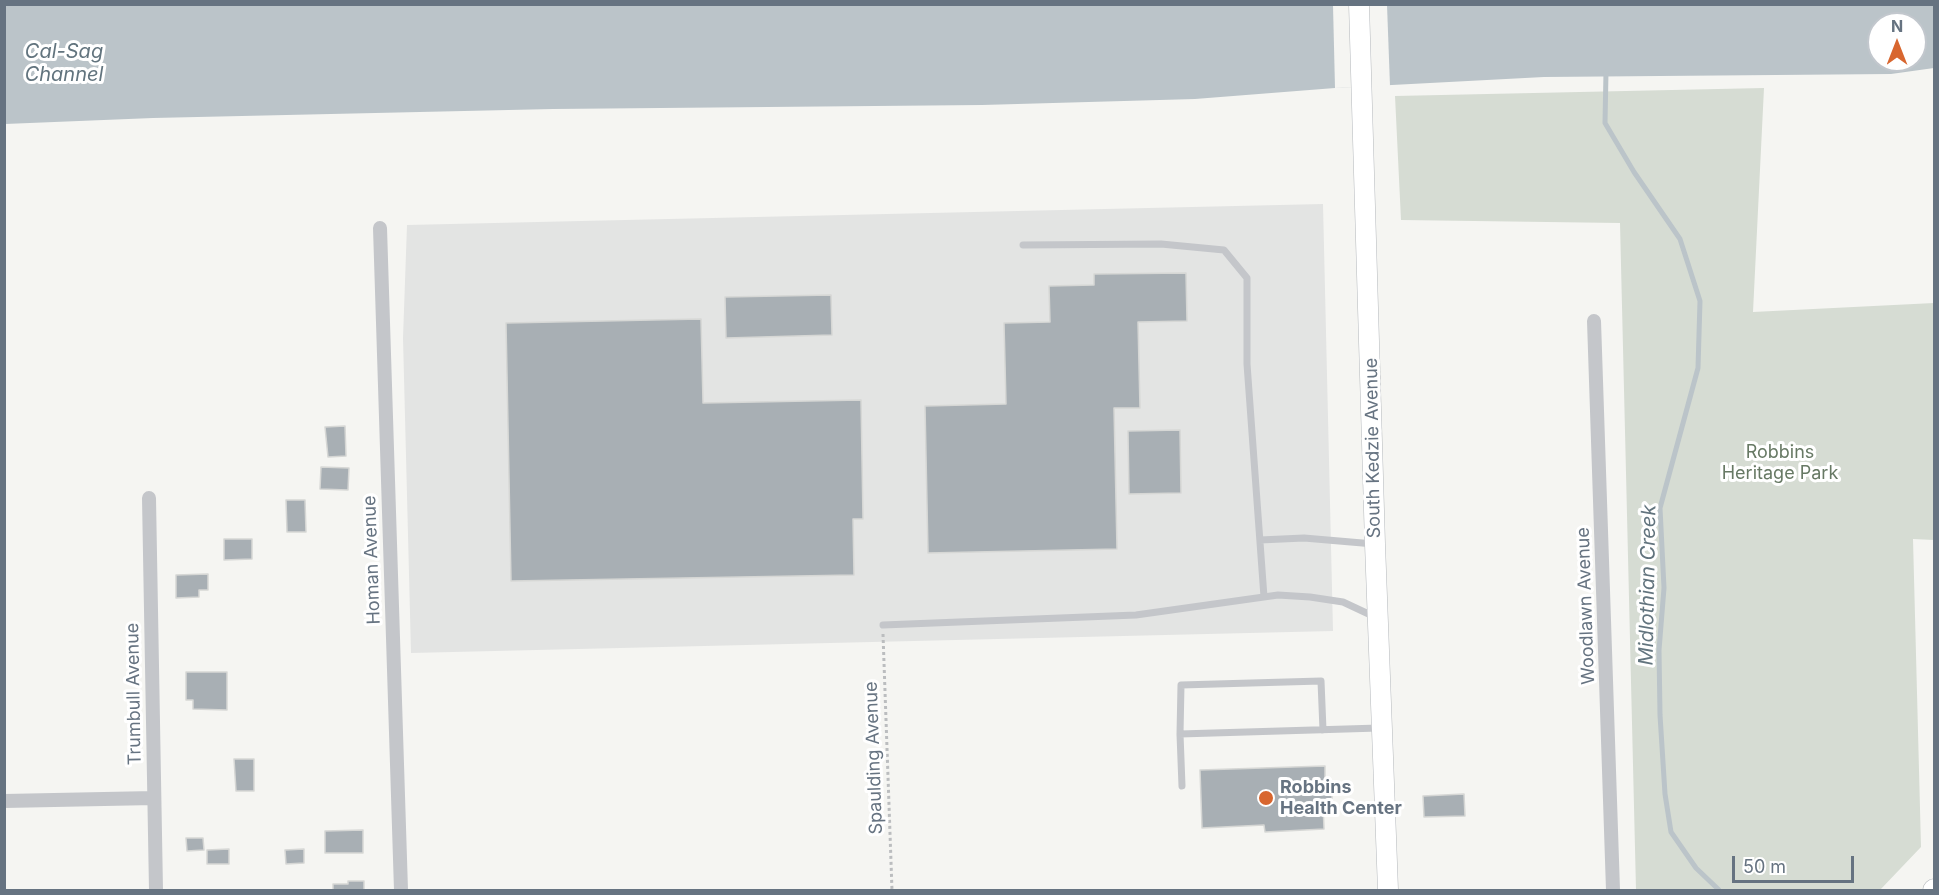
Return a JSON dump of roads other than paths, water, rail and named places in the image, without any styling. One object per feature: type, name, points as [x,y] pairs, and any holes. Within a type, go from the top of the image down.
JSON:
[{"type":"main road","name":"South Kedzie Avenue","points":[[1359,4],[1388,891]]},
{"type":"street","name":"Homan Avenue","points":[[380,228],[401,891]]},
{"type":"street","name":"Woodlawn Avenue","points":[[1594,321],[1613,891]]},
{"type":"street","name":"Trumbull Avenue","points":[[149,498],[156,891]]},
{"type":"street","points":[[4,801],[154,798]]},
{"type":"lane","points":[[1023,245],[1161,244],[1224,250],[1247,278],[1247,364],[1264,597]]},
{"type":"lane","points":[[1260,540],[1304,538],[1375,544]]},
{"type":"lane","points":[[883,625],[1136,615],[1278,595],[1343,602],[1378,618]]},
{"type":"lane","points":[[1182,786],[1179,734],[1180,685],[1321,681],[1323,730]]},
{"type":"lane","points":[[1179,734],[1382,728]]},
{"type":"water","name":"Cal-Sag Channel","points":[[1934,4],[1934,68],[1927,69],[1927,12],[1867,12],[1867,72],[1905,72],[1891,74],[1544,77],[1335,88],[1195,99],[982,105],[553,109],[153,118],[5,124],[4,5]]},
{"type":"waterway","name":"Midlothian Creek","points":[[1606,72],[1605,123],[1634,172],[1680,239],[1700,301],[1698,368],[1660,508],[1664,588],[1659,650],[1660,715],[1665,794],[1671,832],[1696,868],[1719,890]]},
{"type":"place","name":"Robbins Health Center","points":[[1266,798]]},
{"type":"park label","name":"Robbins Heritage Park","points":[[1780,463]]}]
